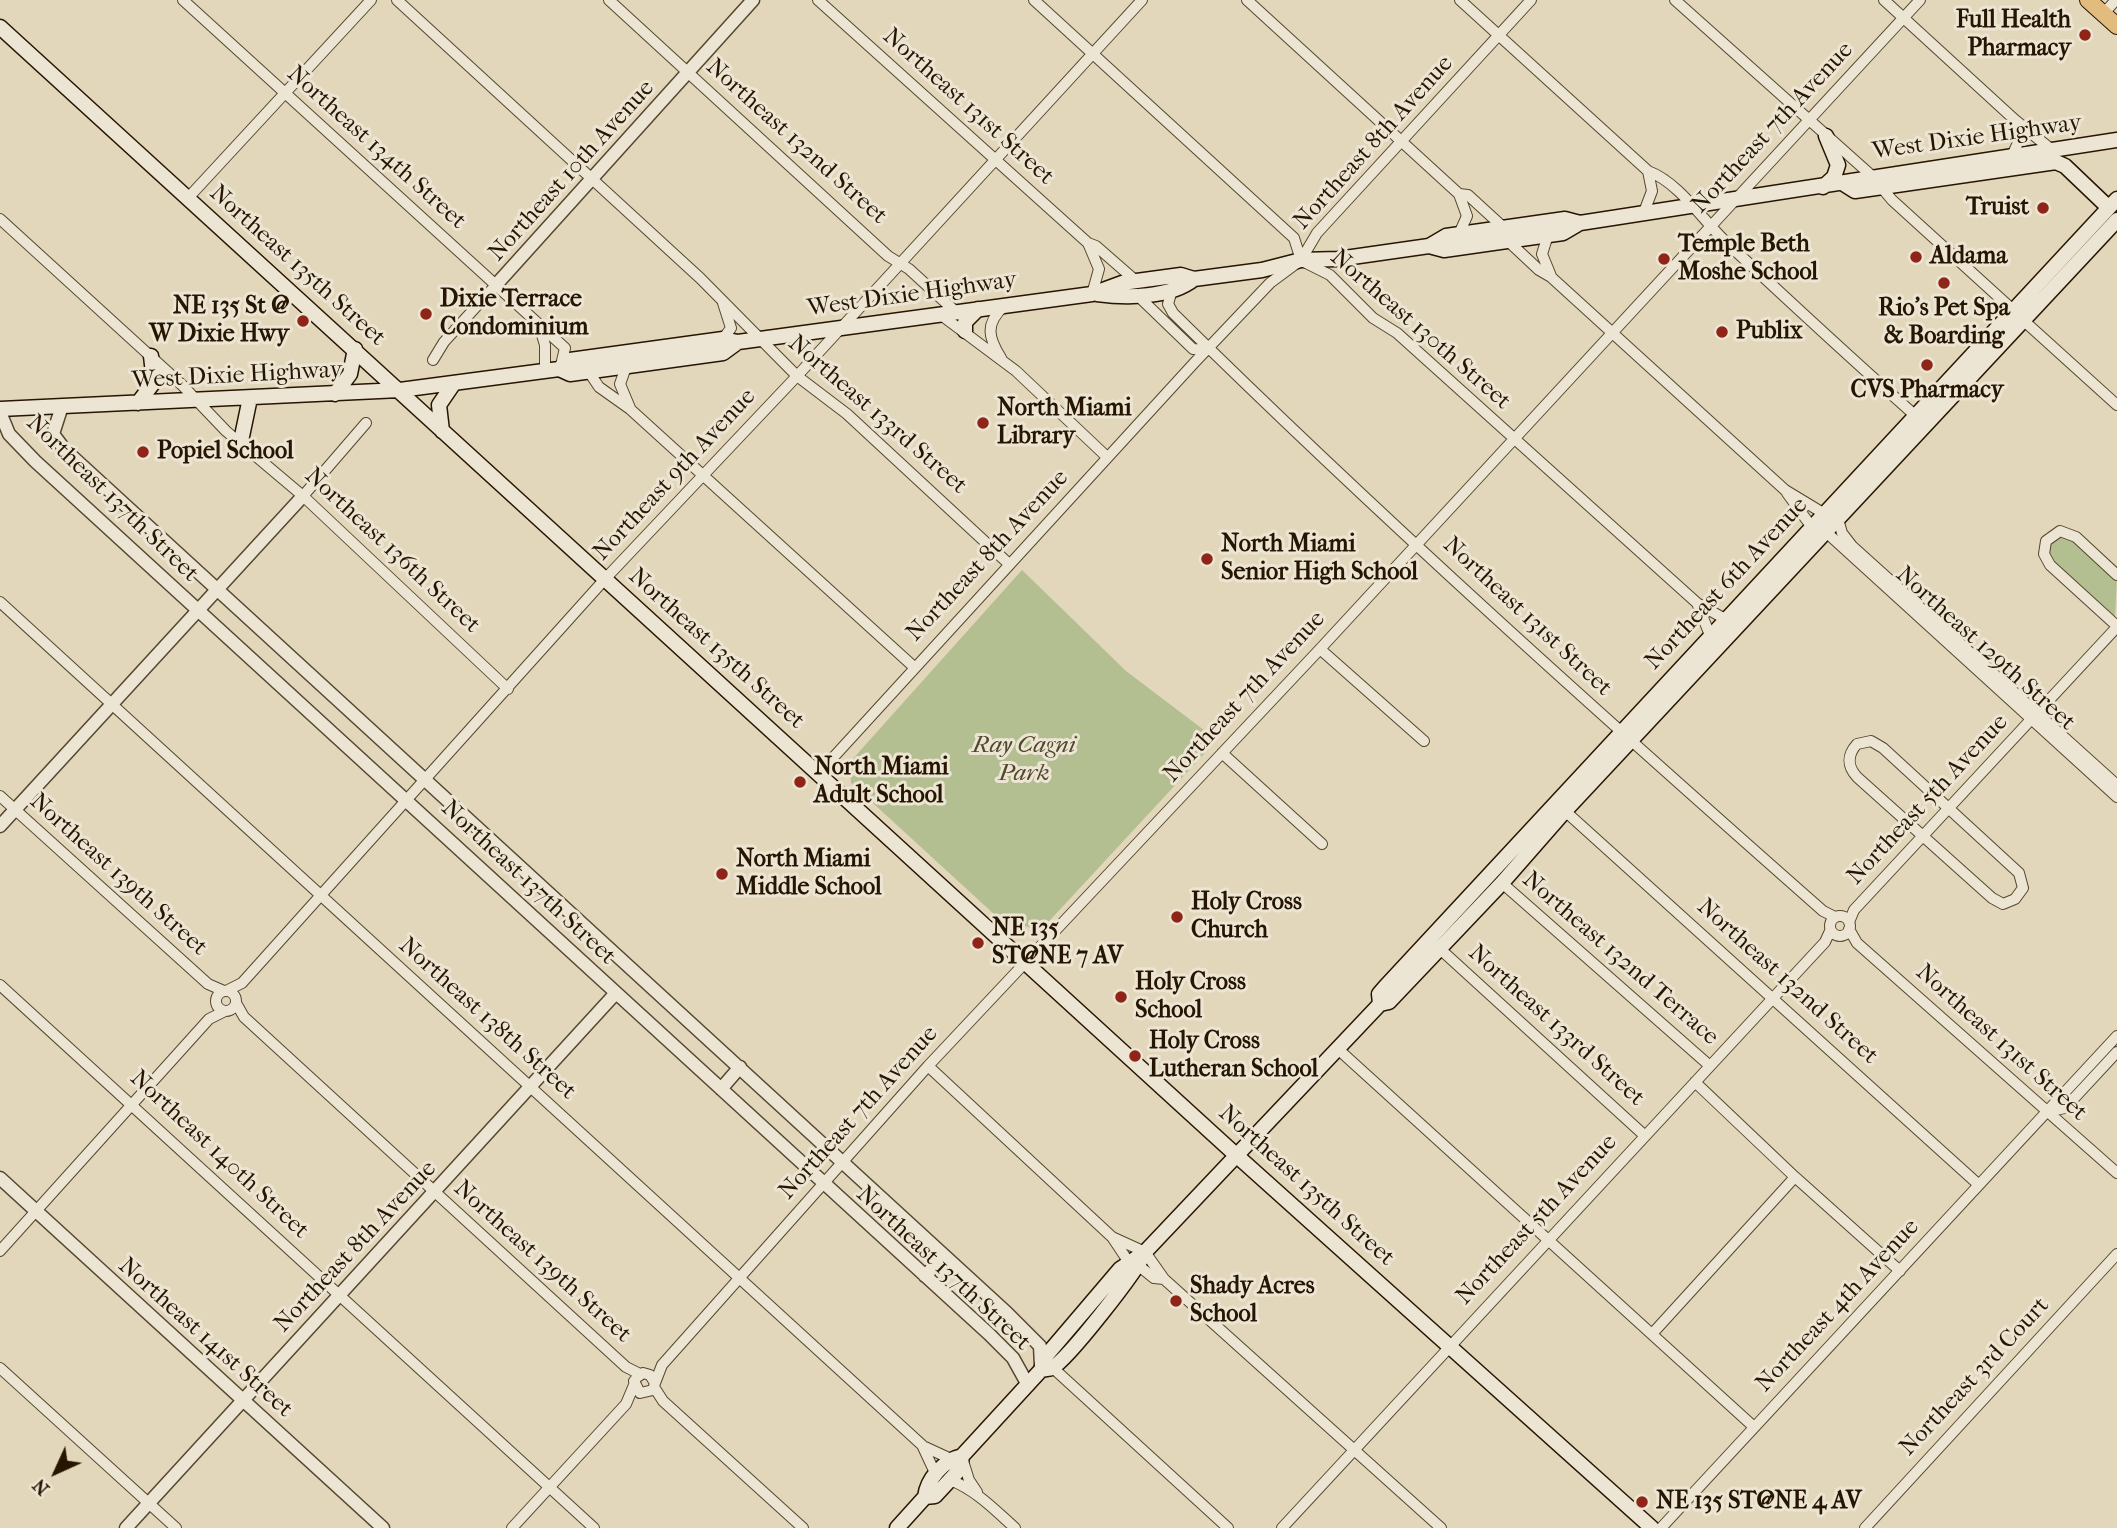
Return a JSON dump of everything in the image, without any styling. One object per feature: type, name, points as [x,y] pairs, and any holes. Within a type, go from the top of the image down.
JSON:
[{"type":"main road","points":[[2088,0],[2117,26]]},
{"type":"main road","name":"Northeast 135th Street","points":[[0,27],[1236,1155],[1450,1344],[1652,1528]]},
{"type":"main road","points":[[1823,187],[1834,177],[1838,165],[1826,136]]},
{"type":"main road","name":"West Dixie Highway","points":[[1876,182],[2055,156],[2117,140]]},
{"type":"main road","name":"West Dixie Highway","points":[[1429,246],[1440,237],[1459,234],[1548,235],[1563,233],[1580,223],[1644,212],[1844,184],[1855,191],[1876,182],[2012,156],[2055,156]]},
{"type":"main road","points":[[2055,156],[2114,209]]},
{"type":"main road","name":"Northeast 6th Avenue","points":[[897,1528],[925,1497],[935,1496],[943,1478],[960,1469],[956,1457],[1047,1369],[1045,1357],[1236,1155],[1339,1051],[1380,1004],[1389,1002],[1502,883],[1627,738],[1710,635],[1914,415],[2018,315],[2114,209]]},
{"type":"main road","name":"West Dixie Highway","points":[[552,370],[570,360],[723,339],[738,342],[1092,294],[1120,297],[1136,288],[1181,275],[1194,279],[1262,270],[1301,260],[1429,246],[1444,250],[1565,219],[1580,223]]},
{"type":"main road","name":"West Dixie Highway","points":[[1136,288],[1172,290],[1182,288],[1194,279]]},
{"type":"main road","points":[[965,331],[965,322],[978,309]]},
{"type":"main road","name":"Northeast 6th Avenue","points":[[1380,1004],[1380,993],[1446,921],[1826,532],[2004,340],[2018,315]]},
{"type":"main road","name":"West Dixie Highway","points":[[0,411],[400,390],[552,370],[570,374],[589,372],[723,353],[738,342]]},
{"type":"main road","points":[[335,394],[350,374],[355,349]]},
{"type":"main road","points":[[138,403],[154,382],[151,356]]},
{"type":"main road","points":[[442,431],[440,403],[454,383]]},
{"type":"main road","points":[[241,441],[250,398]]},
{"type":"main road","points":[[1826,532],[1841,494]]},
{"type":"main road","points":[[1802,556],[1819,529],[1823,513]]},
{"type":"main road","points":[[1439,948],[1446,921]]},
{"type":"street","name":"Northeast 134th Street","points":[[183,0],[565,348],[552,370]]},
{"type":"street","points":[[188,198],[371,0]]},
{"type":"street","name":"Northeast 133rd Street","points":[[397,0],[720,296],[797,376],[847,414],[1009,564]]},
{"type":"street","name":"Northeast 132nd Street","points":[[609,0],[888,256],[901,263],[956,312]]},
{"type":"street","name":"Northeast 10th Avenue","points":[[433,360],[444,342],[690,74],[754,0]]},
{"type":"street","name":"Northeast 10th Avenue","points":[[746,12],[761,0]]},
{"type":"street","name":"Northeast 131st Street","points":[[820,0],[1088,243],[1096,246],[1193,349],[1208,350]]},
{"type":"street","name":"Northeast 130th Street","points":[[1034,0],[1294,238],[1301,260],[1330,275],[1373,318],[1416,350],[1697,603],[1725,619]]},
{"type":"street","name":"Northeast 9th Avenue","points":[[216,1000],[225,991],[242,983],[606,579],[704,477],[1142,0]]},
{"type":"street","points":[[1247,0],[1460,194],[1467,216],[1459,234]]},
{"type":"street","points":[[1461,0],[1648,171],[1658,174],[1710,227],[1926,425]]},
{"type":"street","name":"Northeast 8th Avenue","points":[[820,773],[1107,457],[1270,284],[1301,260],[1317,233],[1531,0]]},
{"type":"street","points":[[1675,0],[2117,405]]},
{"type":"street","points":[[1884,0],[2055,156]]},
{"type":"street","name":"Northeast 7th Avenue","points":[[650,1389],[662,1365],[928,1066],[1320,649],[1734,198],[1920,0]]},
{"type":"street","points":[[2103,14],[2116,0]]},
{"type":"street","points":[[2012,156],[2020,138],[2015,120]]},
{"type":"street","points":[[1644,212],[1652,191],[1648,171]]},
{"type":"street","points":[[1460,194],[1468,195],[1539,270],[1551,277],[1785,490],[1823,513]]},
{"type":"street","name":"Northeast 136th Street","points":[[0,219],[151,356],[226,431],[303,496],[508,689]]},
{"type":"street","points":[[1548,235],[1542,254],[1551,277]]},
{"type":"street","points":[[1088,243],[1099,269],[1092,294]]},
{"type":"street","name":"Northeast 131st Street","points":[[1172,290],[1170,310],[1208,350],[1627,738],[2046,1113],[2117,1173]]},
{"type":"street","name":"Northeast 133rd Street","points":[[720,296],[732,328],[723,339]]},
{"type":"street","points":[[1001,358],[991,343],[989,330],[992,319],[1004,306]]},
{"type":"street","points":[[940,314],[1001,358],[1107,457]]},
{"type":"street","points":[[540,328],[552,370]]},
{"type":"street","points":[[626,366],[620,384],[630,409]]},
{"type":"street","points":[[589,372],[599,387],[630,409],[914,667]]},
{"type":"street","name":"Northeast 137th Street","points":[[62,406],[53,430],[57,442],[320,687],[426,780],[944,1256],[1040,1346],[1047,1369],[1228,1528]]},
{"type":"street","name":"Northeast 137th Street","points":[[0,411],[9,435],[23,449],[925,1276],[1013,1358],[1028,1385]]},
{"type":"street","points":[[0,826],[218,590],[366,423]]},
{"type":"street","points":[[1785,490],[1811,526]]},
{"type":"street","name":"Northeast 129th Street","points":[[1838,519],[1842,533],[1852,546],[2117,797]]},
{"type":"street","points":[[2117,575],[2070,533],[2060,531],[2046,541],[2044,554],[2050,565],[2117,626]]},
{"type":"street","name":"Northeast 129th Street","points":[[1826,532],[2034,716],[2117,785]]},
{"type":"street","name":"Northeast 138th Street","points":[[0,602],[922,1445],[943,1478]]},
{"type":"street","name":"Northeast 130th Street","points":[[1697,603],[1710,635]]},
{"type":"street","name":"Northeast 5th Avenue","points":[[1282,1528],[1643,1135],[1710,1066],[1772,995],[1825,942],[2117,626]]},
{"type":"street","points":[[1320,649],[1424,741]]},
{"type":"street","points":[[1866,741],[1876,743],[1948,809],[2019,873],[2023,888],[2018,896],[2007,904],[1998,902],[1853,772],[1849,759],[1854,747],[1866,741]]},
{"type":"street","points":[[1222,753],[1322,844]]},
{"type":"street","name":"Northeast 139th Street","points":[[0,796],[208,984],[232,993],[244,1017],[638,1379]]},
{"type":"street","name":"Northeast 132nd Street","points":[[1565,811],[1772,995],[1979,1185]]},
{"type":"street","points":[[496,880],[513,861]]},
{"type":"street","name":"Northeast 132nd Terrace","points":[[1502,883],[1710,1066]]},
{"type":"street","name":"Northeast 133rd Street","points":[[1439,948],[1643,1135]]},
{"type":"street","name":"Northeast 9th Avenue","points":[[236,1002],[242,983]]},
{"type":"street","name":"Northeast 139th Street","points":[[208,984],[216,1000],[226,1011],[244,1017]]},
{"type":"street","name":"Northeast 140th Street","points":[[0,985],[594,1528]]},
{"type":"street","name":"Northeast 8th Avenue","points":[[126,1528],[615,993]]},
{"type":"street","points":[[0,1251],[209,1019],[216,1000]]},
{"type":"street","points":[[209,1019],[226,1011],[236,1002]]},
{"type":"street","name":"Northeast 4th Avenue","points":[[1661,1528],[2117,1036]]},
{"type":"street","points":[[1339,1051],[1754,1427]]},
{"type":"street","name":"Northeast 4th Avenue","points":[[2046,1113],[2065,1108],[2117,1052]]},
{"type":"street","points":[[928,1066],[1137,1260],[1163,1273],[1164,1279],[1441,1528]]},
{"type":"street","points":[[721,1089],[740,1068]]},
{"type":"street","name":"Northeast 132nd Terrace","points":[[1695,1082],[1900,1271]]},
{"type":"street","points":[[1652,1334],[1795,1177]]},
{"type":"street","name":"Northeast 141st Street","points":[[0,1178],[383,1528]]},
{"type":"street","points":[[1112,1237],[1137,1260]]},
{"type":"street","name":"Northeast 3rd Court","points":[[1865,1528],[2117,1254]]},
{"type":"street","points":[[925,1276],[944,1256]]},
{"type":"street","name":"Northeast 7th Avenue","points":[[638,1379],[662,1365]]},
{"type":"street","points":[[0,1368],[177,1528]]},
{"type":"street","points":[[512,1528],[626,1404],[650,1389],[652,1377],[638,1379]]},
{"type":"street","points":[[626,1404],[638,1379]]},
{"type":"street","points":[[638,1379],[803,1528]]},
{"type":"street","points":[[922,1445],[956,1457],[981,1498]]},
{"type":"street","points":[[943,1478],[981,1498],[1015,1528]]},
{"type":"green space","points":[[2060,536],[2070,537],[2117,579],[2115,617],[2058,569],[2048,552],[2049,544]]},
{"type":"green space","name":"Ray Cagni Park","points":[[1022,570],[1126,671],[1217,740],[1040,931],[1022,925],[1007,926],[851,783],[850,762]]},
{"type":"place","name":"Full Health Pharmacy","points":[[2085,35]]},
{"type":"place","name":"Truist","points":[[2043,208]]},
{"type":"place","name":"Aldama","points":[[1916,257]]},
{"type":"place","name":"Temple Beth Moshe School","points":[[1664,259]]},
{"type":"place","name":"Rio's Pet Spa & Boarding","points":[[1944,283]]},
{"type":"place","name":"Dixie Terrace Condominium","points":[[426,314]]},
{"type":"place","name":"NE 135 St @ W Dixie Hwy","points":[[303,321]]},
{"type":"place","name":"Publix","points":[[1722,332]]},
{"type":"place","name":"CVS Pharmacy","points":[[1927,365]]},
{"type":"place","name":"North Miami Library","points":[[983,423]]},
{"type":"place","name":"Popiel School","points":[[143,452]]},
{"type":"place","name":"North Miami Senior High School","points":[[1207,559]]},
{"type":"place","name":"North Miami Adult School","points":[[800,782]]},
{"type":"place","name":"North Miami Middle School","points":[[722,874]]},
{"type":"place","name":"Holy Cross Church","points":[[1177,917]]},
{"type":"place","name":"NE 135 ST@NE 7 AV","points":[[978,943]]},
{"type":"place","name":"Holy Cross School","points":[[1121,997]]},
{"type":"place","name":"Holy Cross Lutheran School","points":[[1135,1056]]},
{"type":"place","name":"Shady Acres School","points":[[1176,1301]]},
{"type":"place","name":"NE 135 ST@NE 4 AV","points":[[1642,1502]]}]
